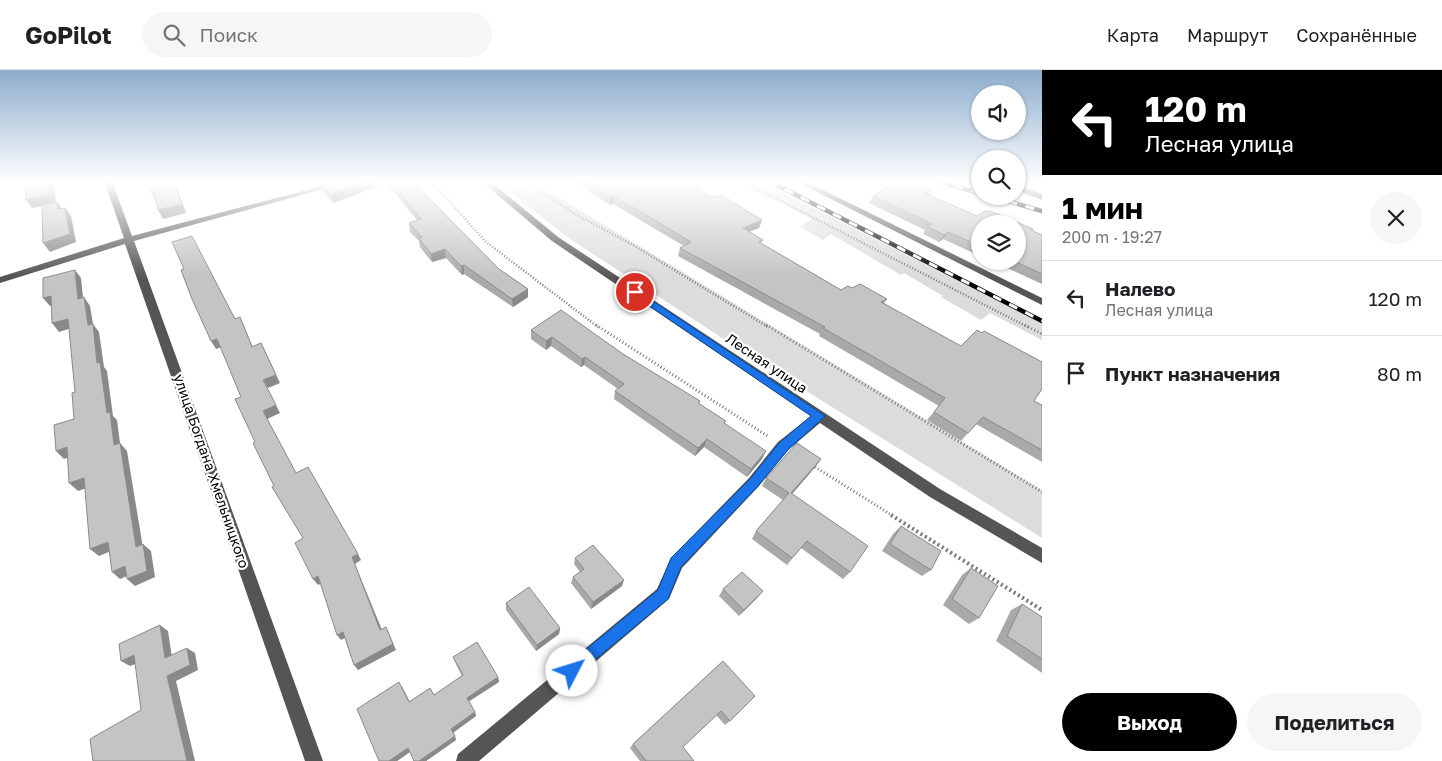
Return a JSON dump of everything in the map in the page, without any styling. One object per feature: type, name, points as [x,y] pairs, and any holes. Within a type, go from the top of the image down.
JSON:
[{"type":"street","name":"улица Богдана Хмельницкого","points":[[120,213],[314,761]]},
{"type":"street","points":[[0,280],[130,239],[226,213]]},
{"type":"street","name":"Лесная улица","points":[[524,213],[555,239],[934,493],[1042,556]]},
{"type":"street","points":[[863,213],[1042,302]]},
{"type":"street","points":[[466,761],[663,594],[676,562],[754,482],[783,446],[820,416]]},
{"type":"path","points":[[460,213],[486,242],[602,330],[783,446]]},
{"type":"path","points":[[574,213],[633,245],[1042,492]]},
{"type":"path","points":[[806,213],[1042,334]]},
{"type":"path","points":[[808,462],[1042,610]]},
{"type":"shaded area","points":[[537,213],[585,213],[1042,490],[1042,538],[736,347],[570,239]]},
{"type":"shaded area","points":[[801,213],[824,213],[1042,323],[1042,340],[990,313],[981,320],[904,273],[901,275],[831,234],[823,240],[800,227],[812,219]]},
{"type":"building","points":[[42,213],[66,213],[70,234],[43,243]]},
{"type":"building","points":[[416,213],[444,213],[499,269],[528,289],[512,299],[464,265],[461,266],[445,249],[431,254],[419,238],[422,237],[409,223],[421,219]]},
{"type":"building","points":[[643,213],[751,213],[762,220],[743,228],[763,240],[759,242],[841,290],[848,286],[852,288],[860,284],[887,299],[881,302],[961,346],[977,330],[982,333],[984,331],[1042,362],[1042,389],[1034,401],[1042,405],[1042,450],[983,417],[968,433],[934,412],[945,398],[823,328],[825,327],[680,248],[691,242]]},
{"type":"building","points":[[909,213],[971,213],[975,215],[971,215],[971,242],[948,232],[944,235],[927,226],[932,224]]},
{"type":"building","points":[[981,213],[1000,215],[979,215]]},
{"type":"building","points":[[1026,226],[1042,235],[1042,274],[1026,267]]},
{"type":"building","points":[[192,236],[235,319],[240,317],[252,347],[261,343],[276,375],[263,380],[276,405],[263,411],[296,473],[308,467],[358,554],[352,557],[380,630],[386,627],[393,644],[354,665],[343,632],[337,635],[318,576],[313,579],[295,543],[303,538],[272,487],[274,486],[253,443],[255,442],[235,399],[241,397],[217,339],[211,341],[181,270],[184,269],[172,242]]},
{"type":"building","points":[[75,270],[78,299],[84,297],[88,325],[93,324],[97,363],[100,362],[107,413],[110,412],[114,445],[120,443],[136,547],[143,544],[147,571],[127,579],[125,566],[112,572],[108,542],[90,549],[84,478],[69,483],[67,447],[56,451],[54,425],[74,419],[72,393],[75,392],[68,319],[52,323],[51,296],[43,298],[43,278]]},
{"type":"building","points":[[561,310],[623,354],[700,401],[698,403],[726,421],[724,423],[766,451],[751,469],[707,439],[698,448],[615,391],[624,384],[585,357],[582,359],[552,337],[546,341],[531,330]]},
{"type":"building","points":[[797,443],[821,459],[791,493],[868,546],[850,572],[807,541],[792,558],[756,531],[789,493],[766,478]]},
{"type":"building","points":[[901,526],[941,551],[931,570],[890,544]]},
{"type":"building","points":[[593,545],[624,580],[593,602],[573,577],[584,569],[575,558]]},
{"type":"building","points":[[971,568],[998,586],[979,618],[952,599]]},
{"type":"building","points":[[742,572],[763,591],[744,610],[723,589]]},
{"type":"building","points":[[529,587],[560,628],[537,645],[506,603]]},
{"type":"building","points":[[1022,604],[1042,617],[1042,659],[1007,636]]},
{"type":"building","points":[[160,625],[165,658],[187,648],[190,665],[167,676],[187,761],[93,761],[90,739],[141,710],[134,655],[121,661],[119,644]]},
{"type":"building","points":[[477,642],[498,677],[467,698],[475,712],[451,729],[455,736],[419,761],[414,761],[408,748],[389,761],[379,761],[357,709],[399,682],[409,702],[430,688],[434,695],[463,675],[453,657]]},
{"type":"building","points":[[723,661],[755,696],[730,721],[721,711],[683,747],[694,761],[646,761],[633,744]]},
{"type":"railway","points":[[832,213],[1042,321]]},
{"type":"route","points":[[572,671],[663,594],[676,562],[754,482],[783,446],[820,416],[635,292]]}]
